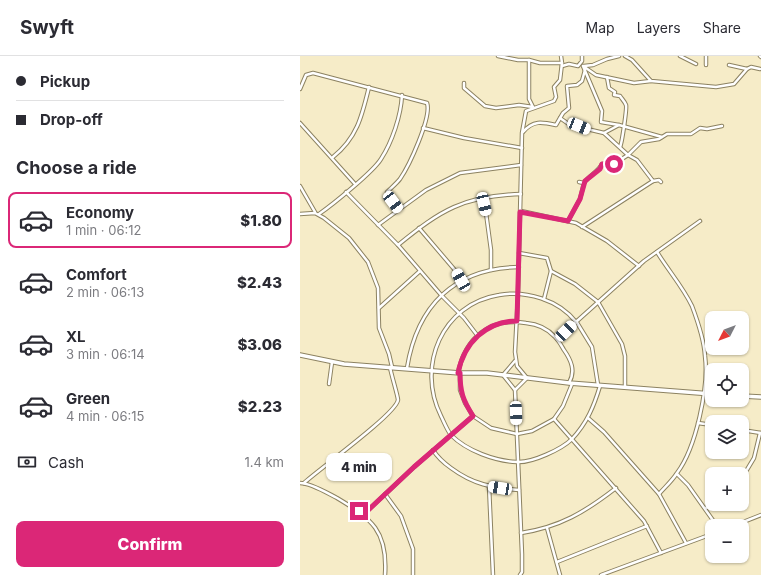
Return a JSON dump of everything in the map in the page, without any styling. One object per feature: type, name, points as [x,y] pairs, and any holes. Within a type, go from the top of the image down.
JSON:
[{"type":"street","points":[[498,56],[540,63],[562,65],[569,64],[578,66],[582,61],[582,56]]},
{"type":"street","points":[[504,375],[513,366],[515,361],[522,133],[526,111],[533,107],[554,102],[556,97],[554,87],[560,80],[562,65],[561,56]]},
{"type":"street","points":[[583,66],[593,65],[606,58],[620,56]]},
{"type":"street","points":[[625,56],[632,60],[651,81]]},
{"type":"street","points":[[680,56],[696,64]]},
{"type":"street","points":[[706,56],[706,65]]},
{"type":"street","points":[[529,60],[529,99],[533,107]]},
{"type":"street","points":[[729,65],[747,69],[751,67],[761,69]]},
{"type":"street","points":[[583,66],[602,112],[601,122],[619,125],[662,137]]},
{"type":"street","points":[[583,66],[596,76],[634,83],[651,81],[716,86],[734,84],[747,69]]},
{"type":"street","points":[[522,133],[531,124],[540,122],[556,125],[569,108],[568,86],[577,85],[582,81],[585,70]]},
{"type":"street","points":[[300,89],[306,75],[314,73],[402,95],[427,103],[428,107],[423,128],[408,166],[396,184],[386,192],[399,209]]},
{"type":"street","points":[[607,77],[609,88],[615,92],[614,95],[620,96],[626,105],[627,113],[623,127],[623,141],[620,147]]},
{"type":"street","points":[[464,83],[464,88],[485,106],[496,108],[519,105],[533,107]]},
{"type":"street","points":[[332,157],[347,144],[355,134],[369,87]]},
{"type":"street","points":[[300,214],[317,213],[346,192],[381,159],[396,124],[402,95]]},
{"type":"street","points":[[560,118],[570,125],[604,133],[628,155],[637,160],[653,181]]},
{"type":"street","points":[[300,123],[355,184]]},
{"type":"street","points":[[604,133],[619,125]]},
{"type":"street","points":[[568,221],[580,199],[584,183],[589,176],[600,169],[602,164],[614,164],[628,155],[641,142],[662,137],[667,134],[691,134],[700,128],[707,129],[722,126]]},
{"type":"street","points":[[423,128],[464,138],[522,148]]},
{"type":"street","points":[[378,225],[430,187],[460,173],[522,165]]},
{"type":"street","points":[[582,227],[653,181],[659,180],[661,182]]},
{"type":"street","points":[[579,182],[584,183]]},
{"type":"street","points":[[300,186],[317,213],[349,238],[368,262],[378,288],[379,328],[389,354],[398,399],[394,406],[366,433],[304,483]]},
{"type":"street","points":[[346,192],[398,245],[477,335]]},
{"type":"street","points":[[398,245],[419,228],[452,207],[466,201],[521,194]]},
{"type":"street","points":[[484,198],[486,227],[491,250],[491,270]]},
{"type":"street","points":[[520,212],[568,221],[582,227],[607,241],[639,266]]},
{"type":"street","points":[[557,339],[639,266],[700,221]]},
{"type":"street","points":[[419,228],[454,269],[461,280]]},
{"type":"street","points":[[657,252],[691,304],[706,356],[705,385],[692,446],[677,474],[659,494]]},
{"type":"street","points":[[519,254],[547,258],[551,271],[544,299]]},
{"type":"street","points":[[407,368],[411,347],[418,329],[428,313],[442,296],[461,280],[472,274],[519,267]]},
{"type":"street","points":[[379,308],[420,271]]},
{"type":"street","points":[[551,271],[575,284],[598,302],[622,344],[625,356],[625,387]]},
{"type":"street","points":[[508,293],[544,299],[566,312],[576,321],[592,347],[599,385],[588,418],[571,440],[546,455],[518,462],[480,454],[451,434],[436,407],[430,371],[436,348],[441,336],[459,313],[472,304],[487,298],[508,293]]},
{"type":"street","points":[[517,321],[541,326],[557,339],[570,358],[572,377],[563,406],[554,419],[532,431],[517,434],[491,428],[473,416],[465,403],[460,390],[459,373],[467,349],[477,335],[496,323],[517,321]]},
{"type":"street","points":[[300,355],[351,365],[504,375],[570,384],[703,393]]},
{"type":"street","points":[[329,384],[332,361]]},
{"type":"street","points":[[515,361],[517,366],[527,378]]},
{"type":"street","points":[[504,375],[515,390],[521,533],[522,572],[520,575]]},
{"type":"street","points":[[515,390],[527,378]]},
{"type":"street","points":[[749,396],[761,397]]},
{"type":"street","points":[[363,515],[433,450],[473,416]]},
{"type":"street","points":[[588,418],[604,432],[659,494],[686,543]]},
{"type":"street","points":[[554,419],[571,440],[616,488],[647,526],[662,553]]},
{"type":"street","points":[[698,423],[705,424]]},
{"type":"street","points":[[749,431],[760,433],[754,458],[749,467]]},
{"type":"street","points":[[433,450],[437,456],[460,475],[471,481],[489,486],[519,490]]},
{"type":"street","points":[[677,474],[688,485],[705,507]]},
{"type":"street","points":[[300,483],[304,483],[330,494],[363,515],[376,529],[382,541],[386,558],[386,575]]},
{"type":"street","points":[[489,486],[493,575]]},
{"type":"street","points":[[521,533],[547,528],[585,510],[616,488]]},
{"type":"street","points":[[385,494],[401,516],[414,549],[413,575]]},
{"type":"street","points":[[749,520],[761,515]]},
{"type":"street","points":[[557,562],[647,526]]},
{"type":"street","points":[[547,528],[560,575]]},
{"type":"street","points":[[601,575],[705,536]]},
{"type":"route","points":[[359,511],[363,515],[414,467],[473,416],[465,403],[460,390],[460,373],[458,373],[459,365],[471,341],[477,335],[496,323],[517,321],[520,212],[568,221],[574,207],[580,199],[584,183],[589,176],[600,169],[602,164],[614,164]]}]
